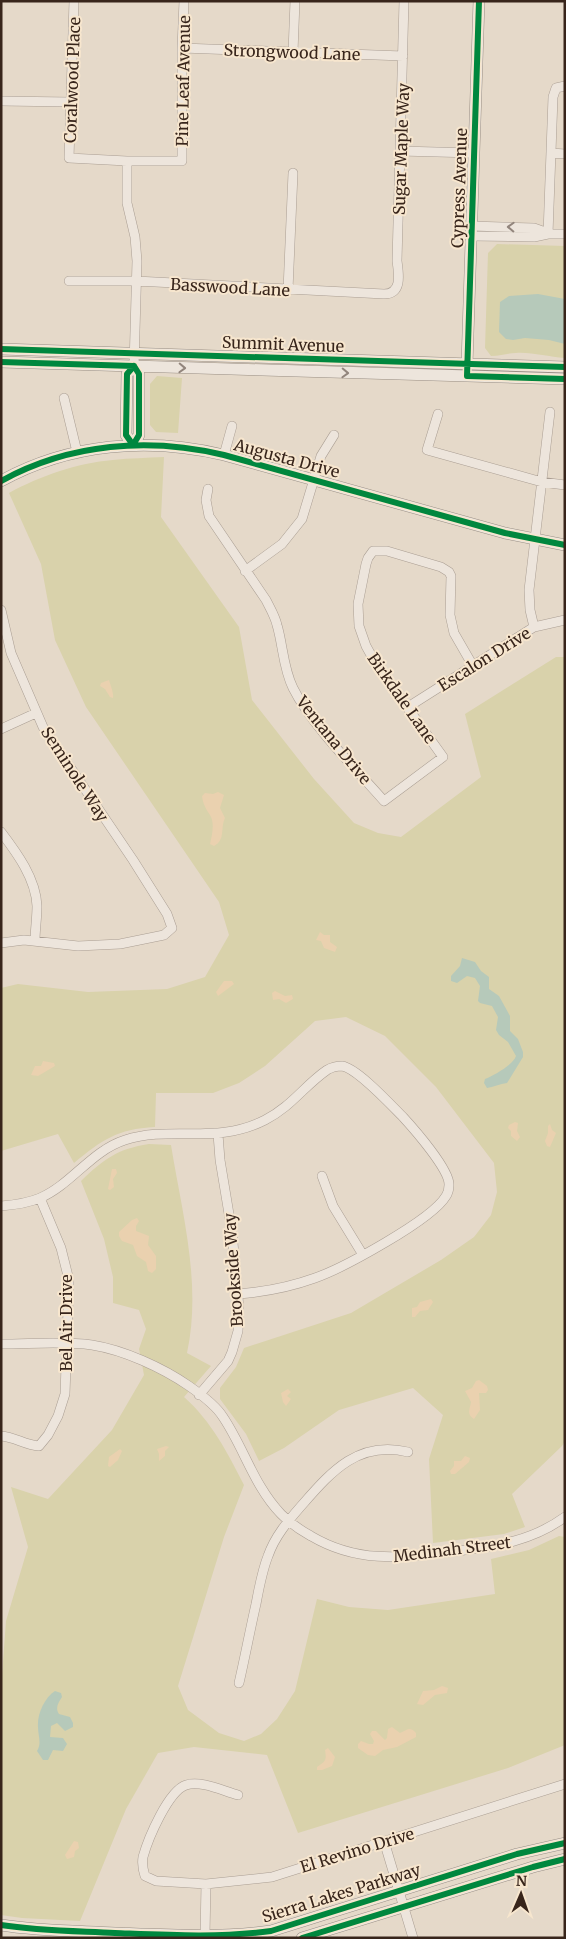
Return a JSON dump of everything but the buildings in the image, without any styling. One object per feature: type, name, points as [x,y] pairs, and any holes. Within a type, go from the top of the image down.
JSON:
[{"type":"street","name":"Coralwood Place","points":[[74,1],[69,158],[127,161]]},
{"type":"street","name":"Pine Leaf Avenue","points":[[127,161],[182,161],[184,1]]},
{"type":"street","points":[[293,52],[295,1]]},
{"type":"street","name":"Sugar Maple Way","points":[[390,294],[395,291],[399,280],[397,261],[404,1]]},
{"type":"street","name":"Cypress Avenue","points":[[467,370],[479,1]]},
{"type":"street","name":"Strongwood Lane","points":[[182,48],[403,56]]},
{"type":"street","points":[[548,234],[552,97],[561,87]]},
{"type":"street","points":[[1,101],[70,102]]},
{"type":"street","points":[[400,151],[474,153]]},
{"type":"street","points":[[551,153],[565,154]]},
{"type":"street","points":[[127,161],[127,204],[135,237],[134,366],[139,374],[139,435],[133,445]]},
{"type":"street","points":[[288,290],[294,173]]},
{"type":"street","points":[[472,231],[534,228],[548,234],[565,234]]},
{"type":"street","name":"Basswood Lane","points":[[69,281],[136,281],[390,294]]},
{"type":"street","name":"Summit Avenue","points":[[1,349],[134,353],[467,370],[565,379]]},
{"type":"street","name":"Summit Avenue","points":[[1,362],[134,366],[467,370],[565,367]]},
{"type":"street","points":[[64,398],[76,452]]},
{"type":"street","points":[[534,627],[530,610],[529,590],[550,412]]},
{"type":"street","points":[[438,414],[427,450],[542,482],[565,485]]},
{"type":"street","points":[[224,456],[232,426]]},
{"type":"street","points":[[245,571],[282,544],[302,519],[321,456],[334,434]]},
{"type":"street","name":"Augusta Drive","points":[[1,481],[32,466],[76,452],[111,446],[178,446],[224,456],[475,525],[535,540],[565,545]]},
{"type":"street","name":"Ventana Drive","points":[[208,489],[206,500],[208,516],[266,600],[277,624],[293,687],[304,707],[384,801],[443,757]]},
{"type":"street","name":"Birkdale Lane","points":[[443,757],[376,664],[366,646],[360,626],[358,604],[368,558],[373,551],[387,551],[442,567],[449,572],[451,576],[449,594],[454,633],[473,666]]},
{"type":"street","name":"Seminole Way","points":[[1,610],[11,654],[36,713],[167,914],[172,928],[164,935],[120,944],[78,946],[35,942]]},
{"type":"street","name":"Escalon Drive","points":[[408,707],[534,627],[565,620]]},
{"type":"street","points":[[1,729],[36,713]]},
{"type":"street","points":[[1,832],[23,865],[34,892],[37,907],[35,942],[18,940],[1,944]]},
{"type":"street","points":[[1,1206],[40,1198],[62,1184],[108,1146],[139,1136],[154,1134],[218,1134],[248,1127],[273,1116],[298,1097],[326,1071],[340,1066],[354,1072],[386,1099],[406,1121],[445,1171],[449,1185],[445,1199],[430,1212],[363,1255],[338,1268],[302,1282],[272,1290],[238,1294]]},
{"type":"street","name":"Brookside Way","points":[[199,1395],[222,1369],[232,1352],[238,1331],[238,1294],[231,1221],[220,1160],[218,1134]]},
{"type":"street","points":[[322,1176],[333,1206],[363,1255]]},
{"type":"street","name":"Bel Air Drive","points":[[1,1436],[28,1445],[39,1446],[48,1435],[58,1416],[65,1394],[69,1280],[61,1248],[40,1198]]},
{"type":"street","name":"Medinah Street","points":[[1,1344],[93,1346],[122,1354],[160,1369],[190,1387],[222,1415],[262,1489],[274,1507],[288,1521],[314,1538],[347,1552],[371,1557],[394,1558],[503,1545],[538,1533],[565,1516]]},
{"type":"street","points":[[239,1683],[267,1556],[288,1521],[328,1476],[351,1459],[375,1450],[392,1449],[408,1452]]},
{"type":"street","name":"El Revino Drive","points":[[238,1796],[199,1784],[185,1785],[171,1797],[150,1838],[143,1858],[145,1876],[156,1881],[206,1884],[272,1877],[565,1784]]},
{"type":"street","points":[[384,1841],[413,1938]]},
{"type":"street","name":"Sierra Lakes Parkway","points":[[1,1925],[26,1929],[162,1936],[239,1935],[271,1931],[517,1854],[565,1843]]},
{"type":"street","name":"Sierra Lakes Parkway","points":[[302,1938],[533,1867],[565,1860]]},
{"type":"street","points":[[205,1935],[206,1884]]},
{"type":"shaded area","points":[[497,244],[565,246],[565,358],[522,353],[491,356],[485,348],[488,253]]},
{"type":"shaded area","points":[[538,294],[565,299],[565,344],[549,340],[506,339],[499,332],[500,302],[509,296]]},
{"type":"shaded area","points":[[157,376],[182,378],[178,433],[156,432],[150,425],[150,384]]},
{"type":"shaded area","points":[[164,457],[161,517],[239,627],[252,700],[314,779],[354,823],[378,833],[401,837],[481,777],[465,714],[556,657],[565,657],[565,1441],[512,1494],[525,1527],[504,1534],[433,1543],[429,1459],[443,1415],[413,1388],[339,1410],[284,1448],[259,1461],[246,1434],[220,1399],[220,1388],[236,1367],[244,1348],[351,1313],[441,1260],[474,1237],[491,1215],[497,1192],[494,1163],[436,1087],[385,1036],[346,1017],[315,1021],[265,1066],[239,1083],[213,1093],[156,1093],[155,1127],[130,1130],[111,1137],[74,1163],[58,1134],[1,1151],[1,988],[18,984],[88,992],[167,989],[205,977],[229,935],[219,902],[86,707],[55,640],[41,564],[9,493],[33,481],[72,467],[119,459]]},
{"type":"shaded area","points":[[462,958],[475,962],[481,971],[489,977],[489,989],[499,996],[510,1016],[510,1031],[518,1039],[523,1052],[523,1057],[507,1083],[487,1088],[484,1083],[485,1079],[507,1066],[516,1056],[508,1042],[496,1030],[498,1017],[492,1006],[478,1001],[480,986],[475,978],[467,976],[457,983],[451,981],[451,976],[460,966]]},
{"type":"shaded area","points":[[149,1144],[171,1145],[189,1249],[191,1275],[191,1327],[187,1353],[211,1366],[184,1397],[211,1427],[244,1485],[224,1537],[178,1686],[188,1710],[219,1733],[244,1741],[261,1734],[277,1719],[295,1691],[317,1599],[349,1607],[388,1610],[495,1594],[491,1559],[529,1550],[559,1536],[565,1537],[565,1745],[508,1768],[298,1833],[267,1755],[194,1747],[158,1753],[126,1809],[80,1921],[1,1915],[1,1689],[6,1621],[28,1547],[11,1487],[48,1499],[112,1430],[144,1375],[139,1349],[146,1329],[139,1310],[113,1303],[113,1277],[104,1239],[81,1181],[104,1161],[119,1152]]},
{"type":"shaded area","points":[[55,1691],[61,1693],[62,1697],[57,1706],[59,1714],[70,1717],[73,1727],[65,1731],[57,1723],[51,1726],[50,1737],[63,1738],[67,1744],[63,1751],[53,1750],[48,1760],[43,1760],[37,1751],[40,1742],[39,1717],[45,1702]]},
{"type":"sand","points":[[109,680],[113,698],[100,686],[101,683]]},
{"type":"sand","points":[[218,792],[224,795],[220,808],[225,818],[220,840],[214,846],[210,844],[213,829],[212,822],[202,796],[205,793],[213,794]]},
{"type":"sand","points":[[320,932],[324,935],[330,935],[330,942],[337,947],[335,952],[324,948],[321,941],[316,940]]},
{"type":"sand","points":[[224,981],[232,981],[234,984],[218,996],[216,992]]},
{"type":"sand","points":[[275,991],[285,996],[292,995],[293,999],[286,1003],[279,999],[273,1000],[272,993]]},
{"type":"sand","points":[[43,1061],[54,1063],[55,1066],[38,1076],[31,1075],[35,1066],[41,1066]]},
{"type":"sand","points":[[515,1122],[518,1123],[517,1131],[520,1137],[517,1141],[511,1136],[511,1131],[508,1128],[509,1125]]},
{"type":"sand","points":[[550,1124],[552,1130],[556,1133],[550,1147],[547,1146],[545,1141]]},
{"type":"sand","points":[[112,1169],[116,1169],[117,1173],[113,1179],[114,1187],[110,1190],[108,1189]]},
{"type":"sand","points":[[137,1218],[139,1221],[136,1231],[149,1236],[148,1245],[156,1256],[156,1269],[152,1273],[148,1271],[146,1262],[137,1256],[133,1245],[122,1241],[119,1236],[119,1232]]},
{"type":"sand","points":[[431,1299],[433,1302],[428,1310],[420,1311],[415,1317],[412,1317],[412,1308],[417,1307],[420,1302]]},
{"type":"sand","points":[[479,1380],[487,1386],[488,1390],[486,1393],[479,1393],[480,1410],[474,1419],[469,1413],[471,1402],[465,1391],[472,1388],[476,1381]]},
{"type":"sand","points":[[288,1389],[291,1392],[287,1396],[291,1399],[286,1406],[281,1393]]},
{"type":"sand","points":[[169,1447],[165,1451],[165,1456],[159,1461],[157,1449]]},
{"type":"sand","points":[[120,1449],[122,1451],[118,1460],[110,1467],[108,1466],[109,1457]]},
{"type":"sand","points":[[465,1456],[470,1458],[469,1462],[455,1474],[451,1474],[450,1471],[454,1466],[454,1461],[461,1461]]},
{"type":"sand","points":[[442,1686],[448,1688],[447,1693],[435,1695],[423,1705],[417,1704],[423,1691],[434,1690]]},
{"type":"sand","points":[[392,1727],[400,1733],[408,1729],[412,1730],[416,1733],[416,1737],[397,1747],[383,1750],[375,1756],[368,1755],[358,1748],[358,1744],[361,1741],[373,1744],[374,1741],[370,1734],[372,1731],[376,1731],[385,1740],[388,1729]]},
{"type":"sand","points":[[328,1748],[335,1757],[332,1766],[317,1770],[317,1767],[325,1760],[325,1750]]},
{"type":"sand","points":[[74,1841],[78,1842],[79,1848],[75,1851],[74,1857],[67,1859],[65,1855]]},
{"type":"cycle path","points":[[479,1],[467,376],[565,379]]},
{"type":"cycle path","points":[[1,349],[565,367]]},
{"type":"cycle path","points":[[1,362],[134,366]]},
{"type":"cycle path","points":[[134,366],[139,374],[139,435],[133,445],[126,435],[127,374],[134,366]]},
{"type":"cycle path","points":[[1,481],[27,468],[54,458],[82,451],[139,445],[196,449],[224,455],[505,533],[565,545]]},
{"type":"cycle path","points":[[1,1925],[58,1930],[174,1935],[232,1935],[271,1931],[517,1854],[565,1843]]},
{"type":"cycle path","points":[[302,1938],[533,1867],[565,1859]]}]
